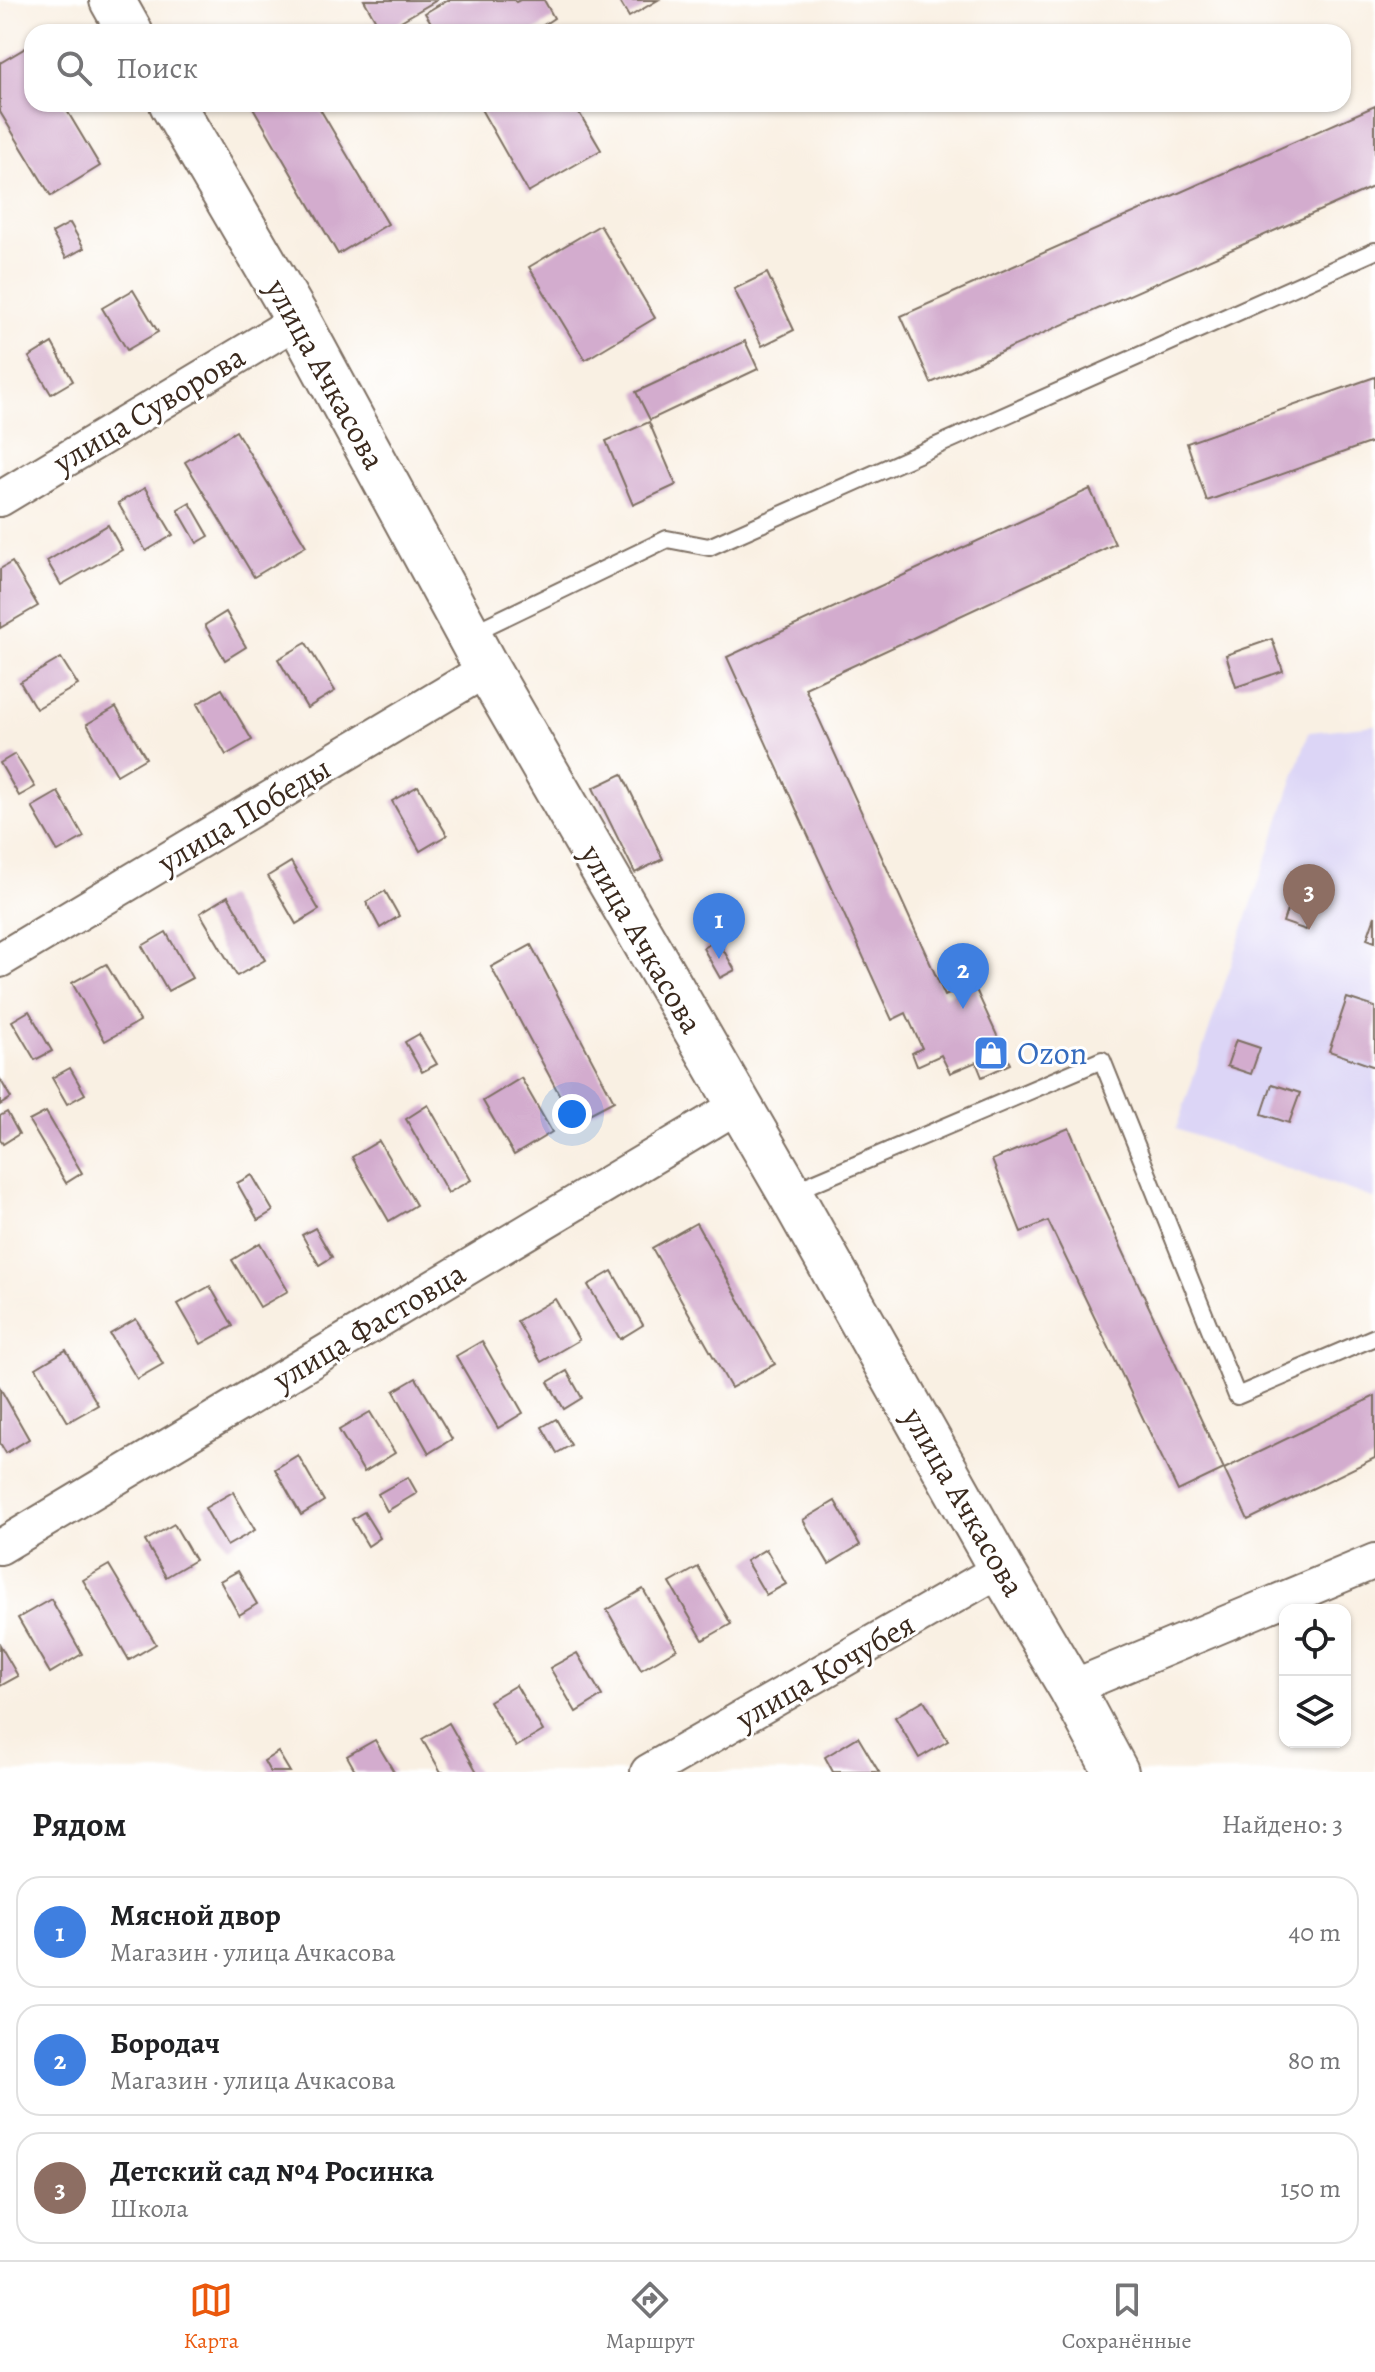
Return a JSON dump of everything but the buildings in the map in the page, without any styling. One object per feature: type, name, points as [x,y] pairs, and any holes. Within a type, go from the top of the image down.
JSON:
[{"type":"street","points":[[112,0],[126,24]]},
{"type":"street","name":"улица Ачкасова","points":[[177,112],[298,320],[478,652],[790,1193],[1116,1772]]},
{"type":"street","name":"улица Суворова","points":[[0,499],[298,320]]},
{"type":"street","name":"улица Победы","points":[[0,960],[478,652]]},
{"type":"street","name":"улица Фастовца","points":[[0,1547],[739,1105]]},
{"type":"street","points":[[1071,1688],[1375,1561]]},
{"type":"street","name":"улица Кочубея","points":[[648,1772],[1001,1569]]},
{"type":"lane","points":[[478,652],[667,539],[709,547],[1375,251]]},
{"type":"lane","points":[[790,1193],[1102,1060],[1237,1396],[1375,1337]]},
{"type":"shaded area","points":[[1375,725],[1375,1199],[1176,1129],[1309,732]]},
{"type":"place","name":"Детский сад №4 Росинка","points":[[1309,930]]},
{"type":"place","name":"Мясной двор","points":[[719,959]]},
{"type":"place","name":"Бородач","points":[[963,1009]]},
{"type":"place","name":"Ozon","points":[[991,1053]]}]
